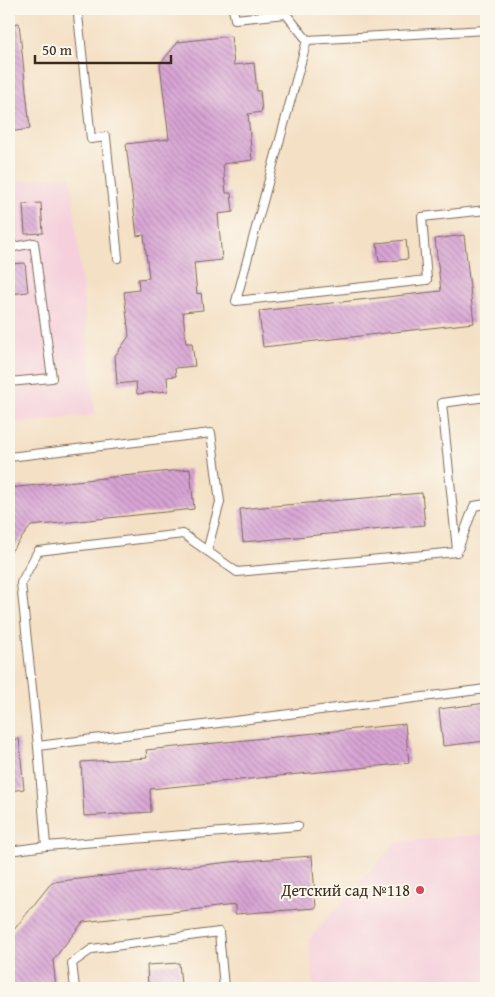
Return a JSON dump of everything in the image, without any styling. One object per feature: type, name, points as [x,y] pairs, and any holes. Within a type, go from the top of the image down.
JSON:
[{"type":"lane","points":[[82,9],[78,15],[91,139],[106,137],[118,258]]},
{"type":"lane","points":[[233,9],[235,19],[286,14],[307,40]]},
{"type":"lane","points":[[307,40],[486,30]]},
{"type":"lane","points":[[307,40],[236,301],[427,280],[422,217],[486,210]]},
{"type":"lane","points":[[9,248],[34,243],[52,378],[9,382]]},
{"type":"lane","points":[[457,552],[442,403],[486,397]]},
{"type":"lane","points":[[9,457],[211,433],[220,502],[207,551]]},
{"type":"lane","points":[[457,552],[474,506],[486,504]]},
{"type":"lane","points":[[46,846],[21,583],[38,551],[183,534],[237,572],[457,552]]},
{"type":"lane","points":[[38,746],[486,689]]},
{"type":"lane","points":[[9,850],[298,826]]},
{"type":"lane","points":[[75,988],[72,963],[92,948],[219,932],[224,988]]},
{"type":"shaded area","points":[[71,176],[95,415],[9,424],[9,182]]},
{"type":"shaded area","name":"Детский сад №118","points":[[486,834],[486,988],[314,988],[309,939],[397,842]]},
{"type":"building","points":[[19,23],[30,129],[9,132],[9,24]]},
{"type":"building","points":[[231,36],[234,65],[254,63],[257,91],[260,91],[262,112],[248,114],[252,160],[223,164],[226,193],[231,193],[233,212],[218,214],[222,260],[194,263],[197,294],[201,293],[203,310],[183,312],[186,343],[192,343],[195,366],[175,368],[176,376],[167,377],[168,391],[137,394],[136,382],[117,384],[115,356],[129,336],[124,292],[139,290],[138,279],[149,278],[144,235],[137,236],[126,144],[169,139],[160,64],[178,42]]},
{"type":"building","points":[[41,203],[43,233],[25,234],[23,204]]},
{"type":"building","points":[[464,235],[474,323],[263,347],[259,311],[441,291],[435,239]]},
{"type":"building","points":[[406,240],[408,259],[379,262],[377,243]]},
{"type":"building","points":[[25,263],[28,292],[9,294],[9,264]]},
{"type":"building","points":[[190,469],[194,509],[31,526],[9,554],[9,488]]},
{"type":"building","points":[[422,493],[425,525],[243,542],[240,509]]},
{"type":"building","points":[[486,703],[486,741],[443,746],[439,709]]},
{"type":"building","points":[[405,724],[409,763],[150,789],[151,812],[84,816],[81,762],[147,758],[146,750]]},
{"type":"building","points":[[19,739],[24,789],[9,791],[9,740]]},
{"type":"building","points":[[312,856],[316,908],[235,914],[235,905],[83,922],[53,960],[56,988],[12,988],[9,936],[52,882],[230,862]]},
{"type":"building","points":[[179,963],[181,985],[148,987],[147,965]]},
{"type":"place","name":"Детский сад №118","points":[[420,890]]}]
